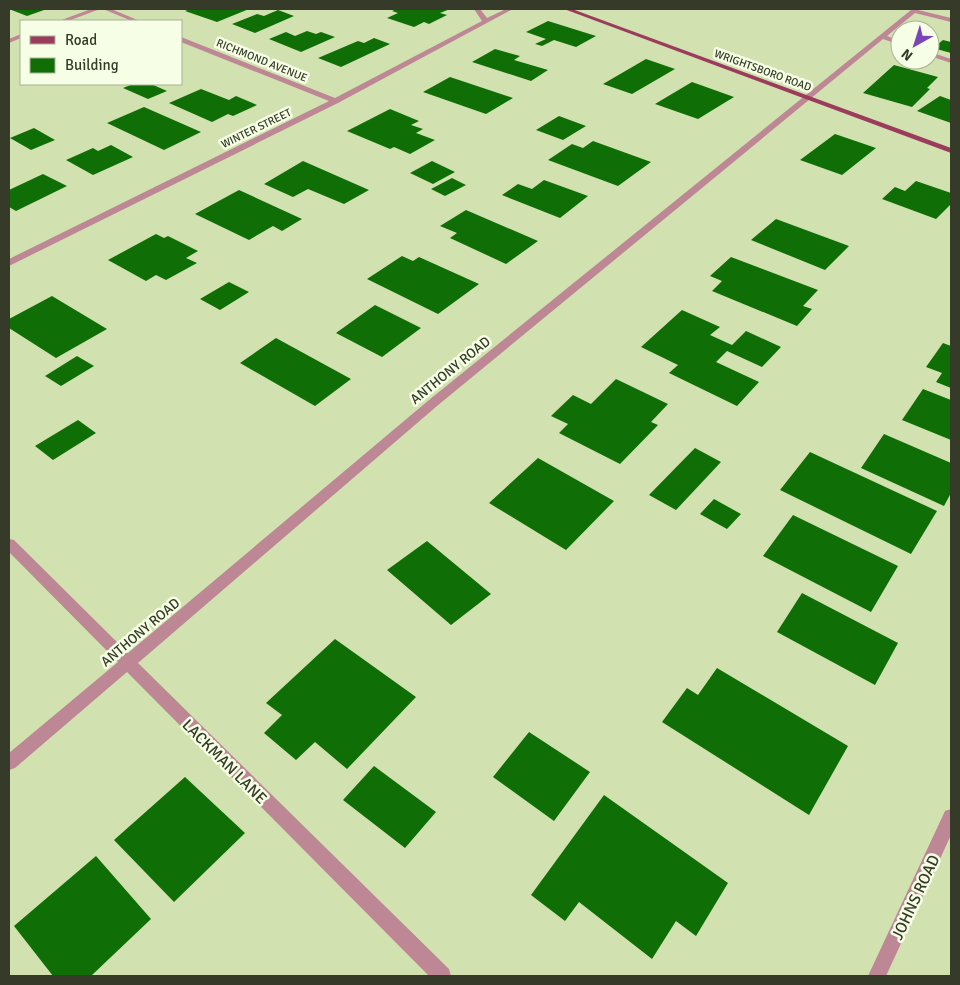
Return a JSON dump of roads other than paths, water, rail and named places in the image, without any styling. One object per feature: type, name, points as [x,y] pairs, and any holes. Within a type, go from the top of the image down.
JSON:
[{"type":"main road","name":"WRIGHTSBORO ROAD","points":[[567,9],[951,151]]},
{"type":"street","points":[[65,20],[97,9]]},
{"type":"street","points":[[106,9],[134,20]]},
{"type":"street","points":[[477,9],[486,21]]},
{"type":"street","name":"WINTER STREET","points":[[9,262],[335,102],[510,9]]},
{"type":"street","points":[[915,10],[951,20]]},
{"type":"street","name":"ANTHONY ROAD","points":[[9,763],[433,403],[915,10]]},
{"type":"street","points":[[883,37],[890,39]]},
{"type":"street","name":"RICHMOND AVENUE","points":[[182,39],[335,102]]},
{"type":"street","name":"LACKMAN LANE","points":[[9,544],[127,664],[442,976]]},
{"type":"street","name":"JOHNS ROAD","points":[[877,976],[951,817]]}]
